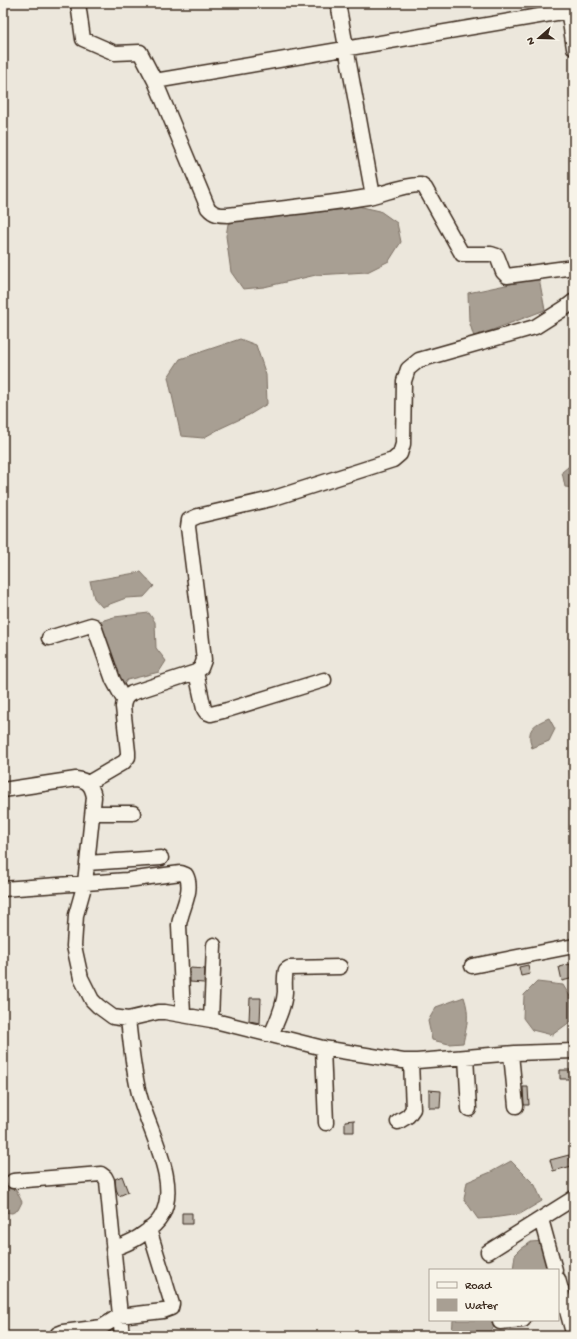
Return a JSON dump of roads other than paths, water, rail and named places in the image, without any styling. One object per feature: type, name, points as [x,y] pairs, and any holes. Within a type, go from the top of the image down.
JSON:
[{"type":"street","points":[[78,3],[83,39],[115,53],[140,52],[155,81],[208,208],[213,213],[218,215],[228,215],[340,202],[373,196],[413,185],[422,185],[460,252],[464,254],[491,254],[497,256],[503,272],[507,276],[574,267]]},
{"type":"street","points":[[338,3],[373,196]]},
{"type":"street","points":[[155,81],[346,49],[570,8],[574,48]]},
{"type":"street","points":[[88,783],[124,762],[128,757],[123,707],[124,700],[127,696],[196,672],[201,668],[204,660],[188,527],[189,520],[198,516],[271,499],[393,460],[400,454],[403,444],[404,381],[408,369],[419,360],[535,327],[574,301]]},
{"type":"street","points":[[49,638],[91,625],[94,626],[112,680],[124,700]]},
{"type":"street","points":[[196,672],[204,708],[206,712],[211,714],[324,680]]},
{"type":"street","points":[[3,790],[76,779],[82,779],[93,789],[93,813],[85,883],[76,915],[76,954],[82,978],[92,1000],[113,1017],[128,1019],[158,1012],[183,1015],[211,1020],[323,1048],[411,1062],[466,1057],[574,1051]]},
{"type":"street","points":[[93,813],[133,813]]},
{"type":"street","points":[[87,863],[161,858]]},
{"type":"street","points":[[3,889],[186,874],[189,886],[179,925],[183,1015]]},
{"type":"street","points":[[211,1020],[214,945]]},
{"type":"street","points":[[472,966],[574,946]]},
{"type":"street","points":[[271,1035],[281,1010],[285,993],[284,975],[286,970],[289,968],[340,967]]},
{"type":"street","points":[[113,1249],[143,1235],[160,1219],[166,1207],[168,1193],[160,1154],[140,1098],[135,1077],[128,1019]]},
{"type":"street","points":[[323,1048],[326,1123]]},
{"type":"street","points":[[511,1054],[516,1106]]},
{"type":"street","points":[[466,1057],[469,1109]]},
{"type":"street","points":[[398,1122],[408,1116],[413,1109],[411,1062]]},
{"type":"street","points":[[13,1180],[101,1174],[105,1177],[107,1181],[122,1336]]},
{"type":"street","points":[[488,1252],[574,1198]]},
{"type":"street","points":[[541,1219],[555,1269]]},
{"type":"street","points":[[58,1336],[58,1334],[63,1332],[102,1327],[119,1316],[163,1311],[171,1308],[172,1304],[149,1229]]},
{"type":"street","points":[[559,1286],[563,1316],[574,1336]]},
{"type":"street","points":[[500,1322],[512,1321]]},
{"type":"water","points":[[358,206],[380,211],[397,223],[401,242],[389,261],[367,272],[316,275],[264,287],[243,289],[231,272],[226,236],[228,224],[246,218],[338,210]]},
{"type":"water","points":[[539,278],[545,310],[474,337],[469,321],[468,293]]},
{"type":"water","points":[[240,339],[256,345],[266,375],[267,404],[249,415],[203,438],[181,436],[168,377],[180,359]]},
{"type":"water","points":[[574,462],[574,488],[565,487],[562,472]]},
{"type":"water","points":[[141,572],[154,586],[144,597],[126,598],[102,607],[94,598],[90,581]]},
{"type":"water","points":[[149,613],[155,622],[156,648],[166,661],[159,672],[127,680],[121,688],[94,623],[114,617]]},
{"type":"water","points":[[549,718],[555,729],[549,741],[532,748],[530,742],[530,732],[538,723]]},
{"type":"water","points":[[537,982],[563,985],[571,998],[574,1019],[552,1035],[532,1030],[523,1018],[524,995]]},
{"type":"water","points":[[464,997],[467,1009],[467,1025],[463,1043],[449,1044],[432,1040],[428,1021],[436,1007]]},
{"type":"water","points":[[511,1161],[535,1185],[542,1201],[520,1214],[478,1219],[464,1199],[467,1182],[491,1172]]},
{"type":"water","points":[[8,1188],[16,1190],[22,1202],[18,1210],[12,1213],[3,1212],[3,1190]]},
{"type":"water","points":[[542,1241],[549,1268],[513,1269],[515,1255],[531,1242]]},
{"type":"water","points":[[453,1321],[499,1321],[488,1336],[452,1336]]}]
